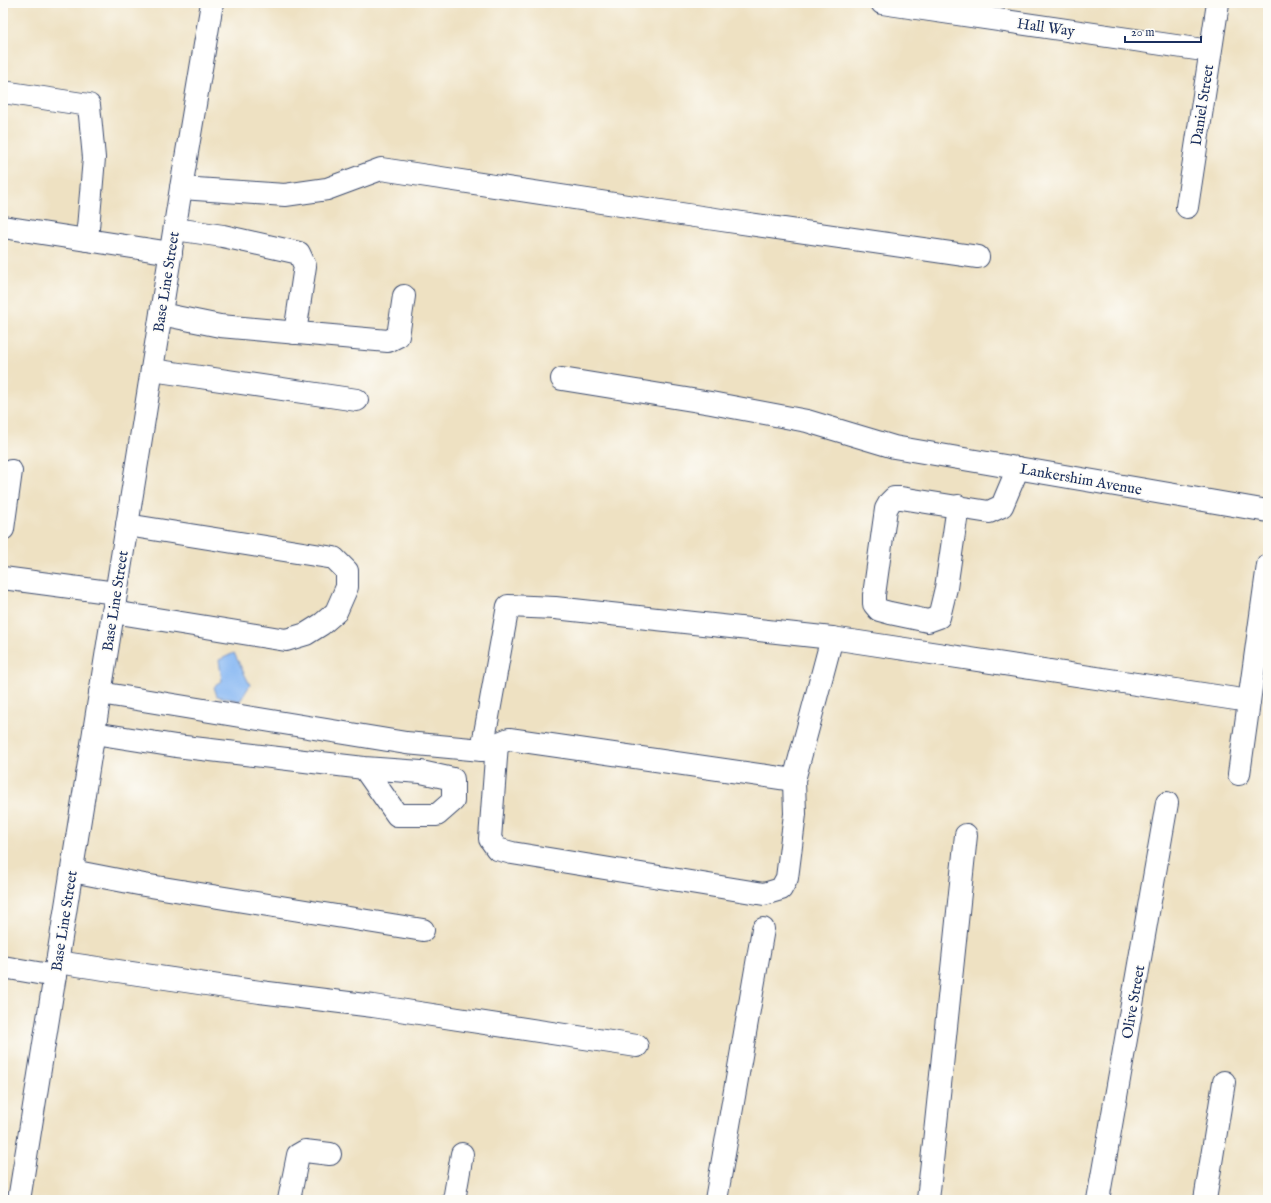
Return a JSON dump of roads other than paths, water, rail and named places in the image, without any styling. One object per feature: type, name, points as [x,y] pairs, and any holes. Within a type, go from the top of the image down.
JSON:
[{"type":"street","name":"Base Line Street","points":[[19,1200],[212,3]]},
{"type":"street","name":"Hall Way","points":[[882,3],[1210,51]]},
{"type":"street","name":"Daniel Street","points":[[1187,207],[1218,3]]},
{"type":"street","points":[[3,92],[88,105],[94,158],[87,240]]},
{"type":"street","points":[[181,188],[285,195],[327,188],[381,169],[978,257]]},
{"type":"street","points":[[3,228],[171,253]]},
{"type":"street","points":[[175,229],[224,236],[299,253],[305,266],[295,333]]},
{"type":"street","points":[[161,314],[209,324],[388,341],[398,336],[404,296]]},
{"type":"street","points":[[152,370],[357,400]]},
{"type":"street","name":"Lankershim Avenue","points":[[562,379],[711,403],[807,421],[894,447],[1268,511]]},
{"type":"street","points":[[958,506],[946,588],[938,616],[928,621],[879,610],[874,604],[874,595],[886,509],[890,502],[894,498],[901,498],[958,506],[989,512],[1002,506],[1018,468]]},
{"type":"street","points":[[3,529],[11,471]]},
{"type":"street","points":[[3,578],[286,640],[306,634],[322,624],[336,612],[347,587],[347,572],[334,558],[127,525]]},
{"type":"street","points":[[1239,774],[1268,565]]},
{"type":"street","points":[[832,638],[794,780],[796,814],[787,878],[781,889],[764,894],[512,854],[497,849],[490,839],[490,747],[508,606],[555,608],[832,638],[1249,701]]},
{"type":"street","points":[[100,693],[406,743],[490,747],[509,739],[794,780]]},
{"type":"street","points":[[94,733],[176,746],[364,768]]},
{"type":"street","name":"Olive Street","points":[[1098,1200],[1168,803]]},
{"type":"street","points":[[928,1200],[966,835]]},
{"type":"street","points":[[72,871],[144,885],[424,930]]},
{"type":"street","points":[[716,1200],[763,929]]},
{"type":"street","points":[[3,967],[56,969],[260,992],[372,1006],[637,1046]]},
{"type":"street","points":[[1205,1200],[1224,1082]]},
{"type":"street","points":[[289,1200],[298,1155],[305,1151],[330,1154]]},
{"type":"street","points":[[454,1200],[462,1154]]},
{"type":"water","points":[[234,653],[250,685],[240,701],[217,696],[214,687],[222,681],[219,660]]}]
